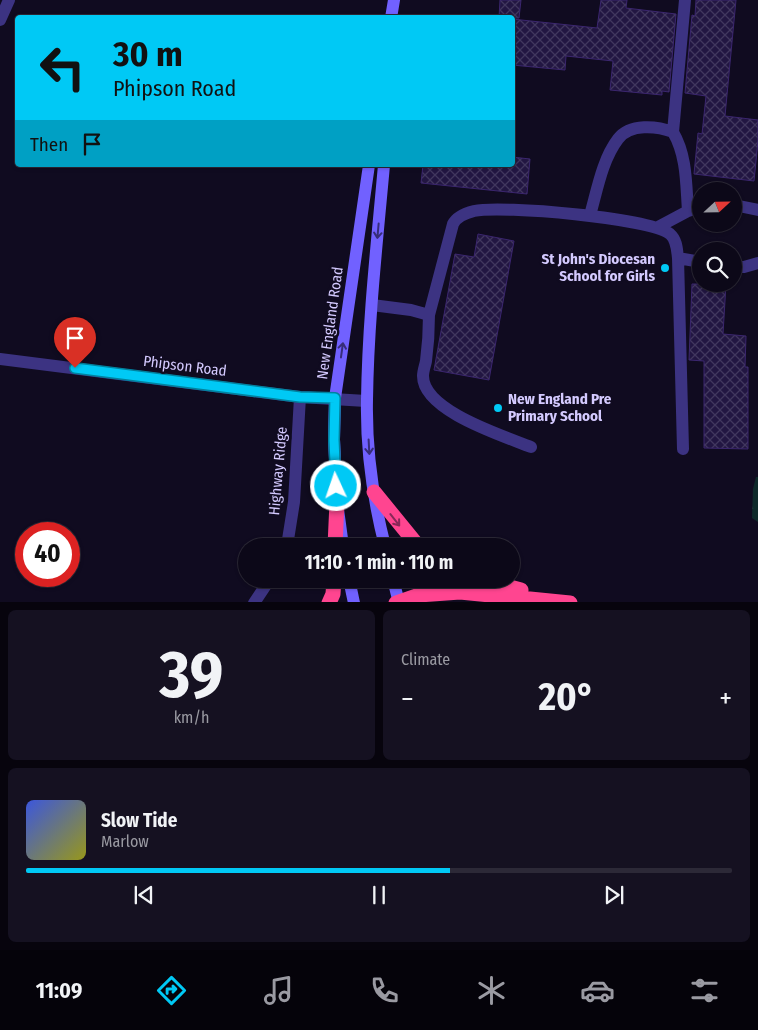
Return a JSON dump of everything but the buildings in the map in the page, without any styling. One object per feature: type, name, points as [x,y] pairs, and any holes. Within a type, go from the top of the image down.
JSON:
[{"type":"highway","points":[[374,492],[411,538]]},
{"type":"highway","points":[[335,538],[337,502]]},
{"type":"highway","points":[[330,602],[333,588]]},
{"type":"highway","points":[[513,588],[567,602]]},
{"type":"highway","points":[[398,602],[419,595],[460,592],[567,602]]},
{"type":"street","points":[[0,20],[9,0]]},
{"type":"street","points":[[393,15],[396,0]]},
{"type":"street","points":[[396,0],[396,15]]},
{"type":"street","points":[[685,0],[673,132],[679,143],[684,162],[688,211]]},
{"type":"street","points":[[590,215],[608,158],[619,137],[633,130],[646,127],[663,128],[673,132]]},
{"type":"street","name":"New England Road","points":[[342,538],[337,502],[334,440],[335,398],[369,167]]},
{"type":"street","points":[[383,538],[369,454],[366,401],[384,167]]},
{"type":"street","points":[[359,231],[368,207],[380,205]]},
{"type":"street","points":[[742,207],[758,210]]},
{"type":"street","points":[[531,447],[457,416],[428,394],[424,384],[423,375],[426,363],[429,315],[453,224],[456,218],[475,211],[497,210],[590,215],[658,227],[671,235],[676,243],[678,258],[683,449]]},
{"type":"street","points":[[658,227],[692,210]]},
{"type":"street","points":[[678,258],[692,260]]},
{"type":"street","points":[[742,267],[758,264]]},
{"type":"street","points":[[372,305],[411,310],[429,315]]},
{"type":"street","name":"Phipson Road","points":[[0,358],[300,397],[366,401]]},
{"type":"street","name":"Highway Ridge","points":[[288,538],[294,502],[300,397]]},
{"type":"street","points":[[254,602],[264,588]]},
{"type":"street","points":[[351,588],[354,602]]},
{"type":"street","points":[[395,588],[398,602]]},
{"type":"green space","points":[[756,477],[758,477],[758,522],[752,518],[753,489]]},
{"type":"place","name":"St John's Diocesan School for Girls","points":[[665,268]]},
{"type":"place","name":"New England Pre Primary School","points":[[498,408]]},
{"type":"route","points":[[75,368],[300,397],[335,398],[336,486]]}]
